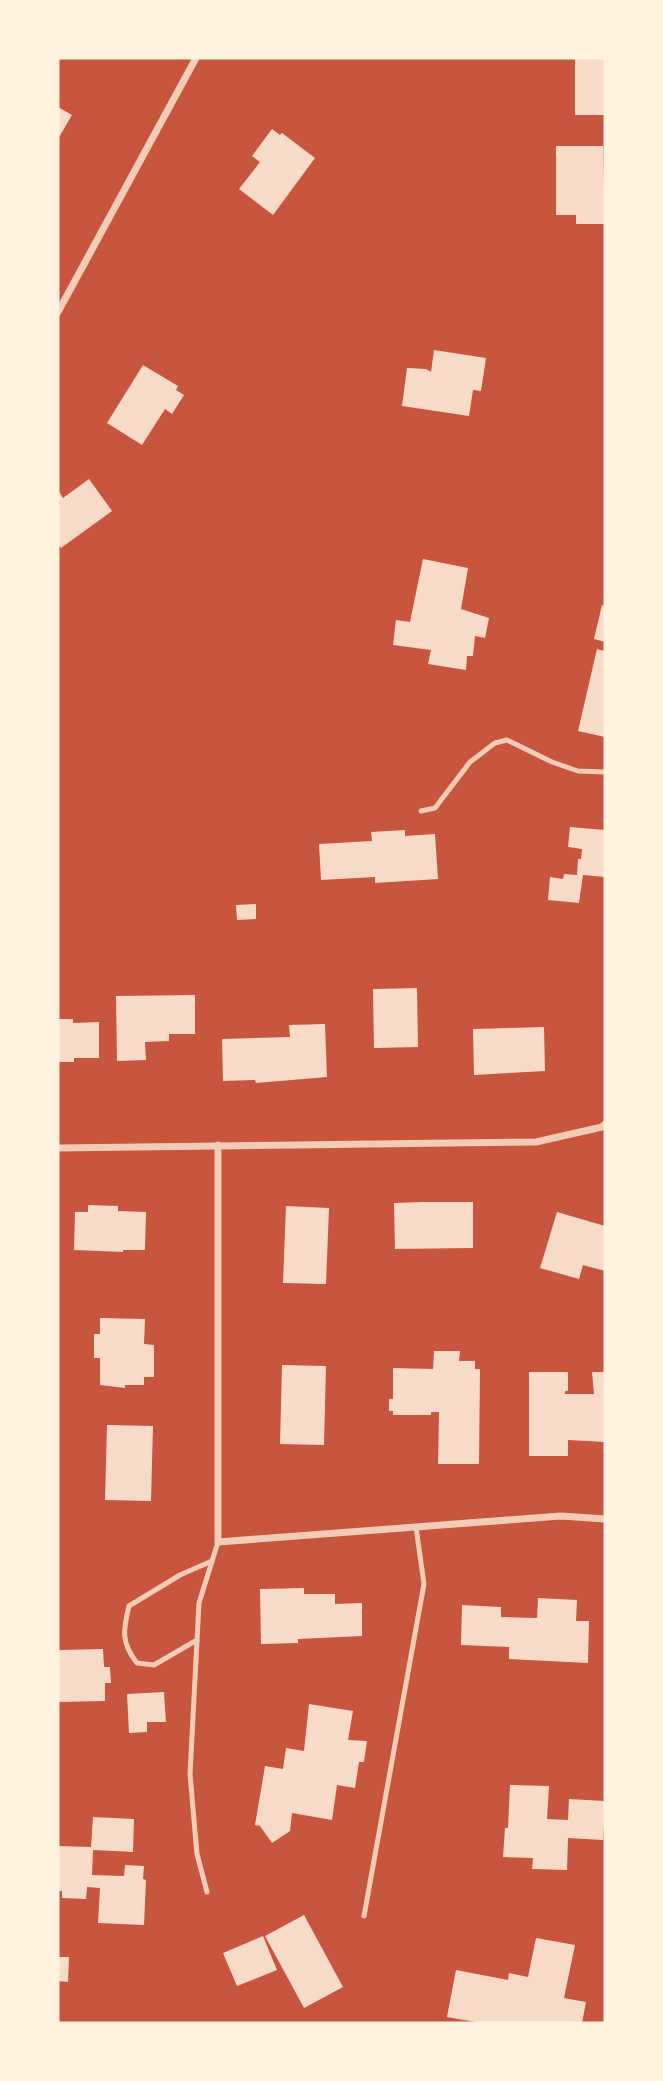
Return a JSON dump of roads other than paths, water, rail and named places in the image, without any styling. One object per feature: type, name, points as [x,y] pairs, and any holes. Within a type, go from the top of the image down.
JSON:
[{"type":"street","points":[[58,312],[196,58]]},
{"type":"street","points":[[58,1149],[536,1142],[602,1127],[605,1124]]},
{"type":"street","points":[[218,1145],[218,1542],[561,1516],[605,1519]]},
{"type":"lane","points":[[421,811],[435,808],[470,762],[495,743],[507,740],[552,762],[578,771],[605,772]]},
{"type":"lane","points":[[364,1916],[424,1584],[416,1527]]},
{"type":"lane","points":[[207,1892],[197,1854],[190,1774],[199,1602],[218,1542]]},
{"type":"lane","points":[[197,1640],[154,1665],[137,1663],[127,1650],[124,1627],[130,1605],[180,1574],[212,1561]]}]
